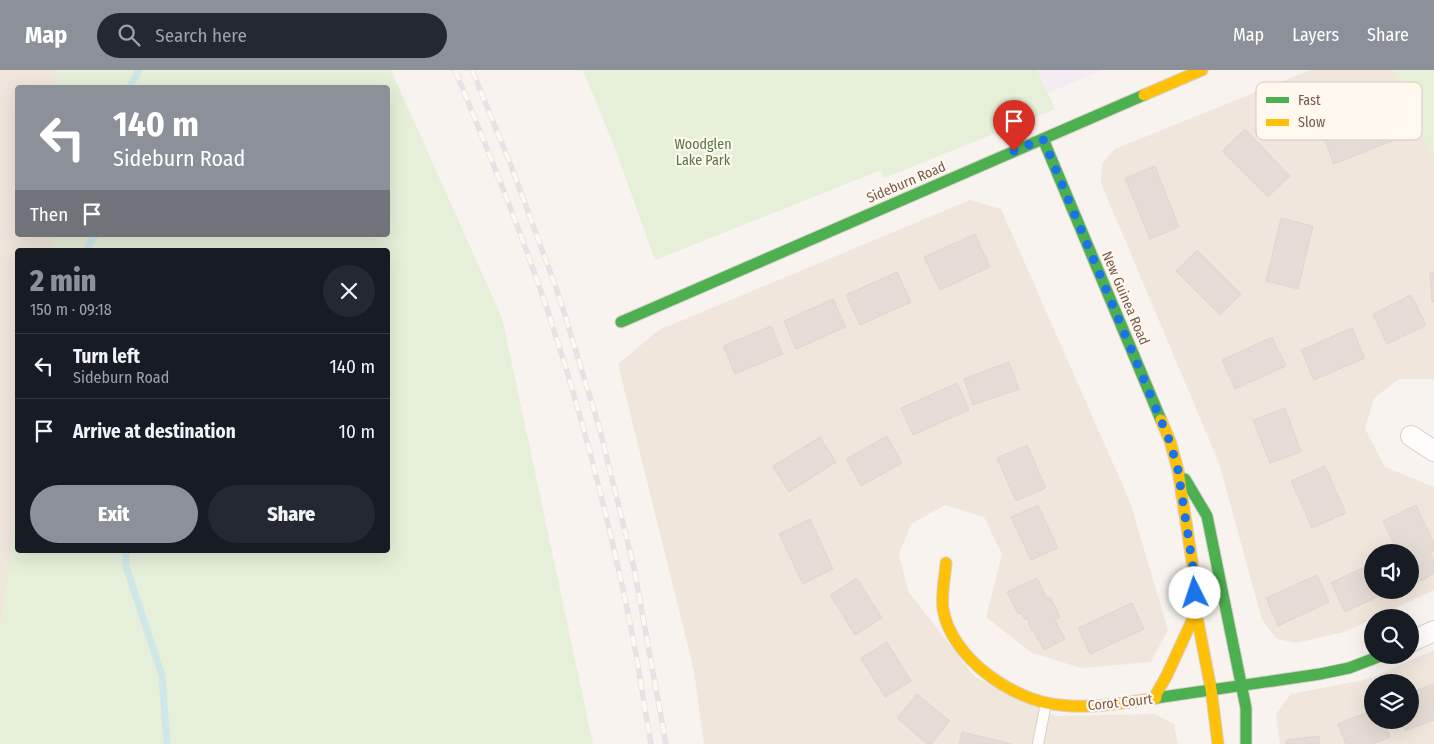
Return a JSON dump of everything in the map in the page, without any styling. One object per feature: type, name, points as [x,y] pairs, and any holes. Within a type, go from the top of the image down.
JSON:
[{"type":"street","name":"Sideburn Road","points":[[621,322],[1202,70]]},
{"type":"street","name":"New Guinea Road","points":[[1043,139],[1170,442],[1178,470],[1194,574],[1196,612],[1211,689],[1218,744]]},
{"type":"street","points":[[1411,436],[1434,451]]},
{"type":"street","name":"New Guinea Road","points":[[1178,470],[1207,516],[1246,708],[1246,744]]},
{"type":"street","name":"Corot Court","points":[[946,563],[943,609],[949,631],[955,642],[981,669],[1010,688],[1046,703],[1088,706],[1111,705],[1320,674],[1349,668],[1364,662]]},
{"type":"street","points":[[1154,698],[1167,675],[1196,612]]},
{"type":"street","points":[[1419,638],[1434,632]]},
{"type":"lane","points":[[1038,744],[1046,703]]},
{"type":"shaded area","points":[[0,70],[57,70],[59,85],[15,85],[15,237],[55,237],[53,248],[15,248],[15,527],[0,633]]},
{"type":"shaded area","points":[[1037,70],[1102,70],[1048,93]]},
{"type":"shaded area","points":[[1310,70],[1393,70],[1399,82],[1280,82]]},
{"type":"shaded area","points":[[1256,92],[1256,140],[1422,140],[1422,132],[1434,158],[1434,381],[1431,379],[1399,379],[1374,398],[1365,429],[1385,467],[1434,487],[1434,590],[1419,597],[1419,544],[1364,544],[1364,599],[1415,599],[1393,609],[1364,609],[1364,623],[1344,632],[1296,643],[1277,639],[1262,620],[1219,463],[1101,183],[1102,163],[1115,149]]},
{"type":"shaded area","points":[[970,200],[1001,209],[1130,502],[1168,630],[1151,662],[1081,668],[1032,653],[986,617],[1002,554],[984,517],[945,505],[911,524],[899,554],[908,591],[975,677],[1056,716],[1154,714],[1174,724],[1178,744],[704,744],[694,671],[618,364],[659,330]]},
{"type":"shaded area","points":[[1434,650],[1434,744],[1280,744],[1276,714],[1291,694],[1364,680],[1364,729],[1419,729],[1419,674],[1379,674],[1402,664],[1419,664],[1419,657]]},
{"type":"green space","points":[[57,70],[391,70],[502,318],[593,744],[0,744],[0,633],[15,521],[15,553],[390,553],[390,248],[53,248],[55,237],[390,237],[390,85],[59,85]]},
{"type":"green space","name":"Woodglen Lake Park","points":[[583,70],[1037,70],[1055,109],[884,178],[881,170],[655,260],[616,151]]},
{"type":"green space","points":[[1393,70],[1434,70],[1434,158],[1422,132],[1422,82],[1399,82]]},
{"type":"building","points":[[1245,129],[1290,176],[1268,197],[1222,151]]},
{"type":"building","points":[[1324,140],[1394,140],[1334,164]]},
{"type":"building","points":[[1155,166],[1179,227],[1150,239],[1125,178]]},
{"type":"building","points":[[1281,218],[1313,226],[1298,289],[1266,281]]},
{"type":"building","points":[[975,234],[990,267],[940,290],[924,257]]},
{"type":"building","points":[[1197,250],[1241,294],[1220,315],[1176,271]]},
{"type":"building","points":[[897,272],[911,302],[860,325],[846,295]]},
{"type":"building","points":[[1430,272],[1434,272],[1434,302],[1432,302]]},
{"type":"building","points":[[1411,295],[1426,325],[1387,344],[1373,314]]},
{"type":"building","points":[[833,299],[846,327],[796,349],[784,321]]},
{"type":"building","points":[[771,326],[783,354],[735,374],[723,346]]},
{"type":"building","points":[[1352,328],[1365,358],[1314,380],[1301,350]]},
{"type":"building","points":[[1272,337],[1286,366],[1235,389],[1222,360]]},
{"type":"building","points":[[1009,362],[1019,389],[973,405],[964,379]]},
{"type":"building","points":[[957,383],[969,410],[913,435],[901,408]]},
{"type":"building","points":[[1285,408],[1301,452],[1270,463],[1253,420]]},
{"type":"building","points":[[887,436],[902,463],[861,486],[846,459]]},
{"type":"building","points":[[820,437],[836,462],[789,492],[773,466]]},
{"type":"building","points":[[1027,445],[1046,488],[1016,501],[997,458]]},
{"type":"building","points":[[1325,466],[1346,513],[1312,528],[1291,481]]},
{"type":"building","points":[[1038,505],[1058,548],[1031,560],[1011,517]]},
{"type":"building","points":[[1416,505],[1434,543],[1434,551],[1430,553],[1434,562],[1434,574],[1419,581],[1419,544],[1394,544],[1383,521]]},
{"type":"building","points":[[810,519],[833,569],[803,584],[779,534]]},
{"type":"building","points":[[1364,567],[1364,599],[1373,599],[1345,612],[1331,583]]},
{"type":"building","points":[[1317,575],[1329,602],[1278,626],[1266,598]]},
{"type":"building","points":[[857,578],[882,618],[855,635],[830,595]]},
{"type":"building","points":[[1037,578],[1047,598],[1050,597],[1060,617],[1055,620],[1065,639],[1044,650],[1032,631],[1027,618],[1024,619],[1021,613],[1018,614],[1007,592]]},
{"type":"building","points":[[1132,603],[1144,629],[1090,654],[1078,628]]},
{"type":"building","points":[[887,642],[911,681],[885,697],[861,658]]},
{"type":"building","points":[[1433,684],[1434,720],[1419,726],[1419,689]]},
{"type":"building","points":[[917,694],[950,721],[931,744],[927,744],[897,718]]},
{"type":"building","points":[[1364,713],[1364,729],[1387,729],[1390,737],[1373,744],[1346,744],[1338,724]]},
{"type":"building","points":[[962,732],[1012,744],[959,744]]},
{"type":"building","points":[[1319,736],[1320,744],[1286,744],[1286,740]]},
{"type":"waterway","points":[[131,85],[139,70]]},
{"type":"waterway","points":[[87,248],[94,237]]},
{"type":"waterway","points":[[126,553],[126,566],[162,676],[167,744]]},
{"type":"railway","points":[[455,70],[529,258],[551,321],[574,397],[596,473],[623,589],[651,744]]},
{"type":"railway","points":[[472,70],[512,168],[559,296],[600,430],[634,568],[666,744]]},
{"type":"traffic: fast","points":[[621,322],[1144,95]]},
{"type":"traffic: fast","points":[[1043,139],[1161,420]]},
{"type":"traffic: fast","points":[[1185,479],[1207,516],[1246,708],[1246,744]]},
{"type":"traffic: fast","points":[[1156,698],[1320,674],[1349,668],[1364,662]]},
{"type":"traffic: slow","points":[[1144,95],[1202,70]]},
{"type":"traffic: slow","points":[[1161,420],[1170,441],[1178,470],[1194,574],[1196,612],[1211,689],[1218,744]]},
{"type":"traffic: slow","points":[[946,563],[943,609],[948,627],[958,644],[971,660],[1004,686],[1042,702],[1072,706],[1108,705],[1156,698]]},
{"type":"traffic: slow","points":[[1154,698],[1167,675],[1196,612]]},
{"type":"route","points":[[1014,151],[1043,139],[1170,442],[1178,470],[1194,574],[1195,593]]}]
